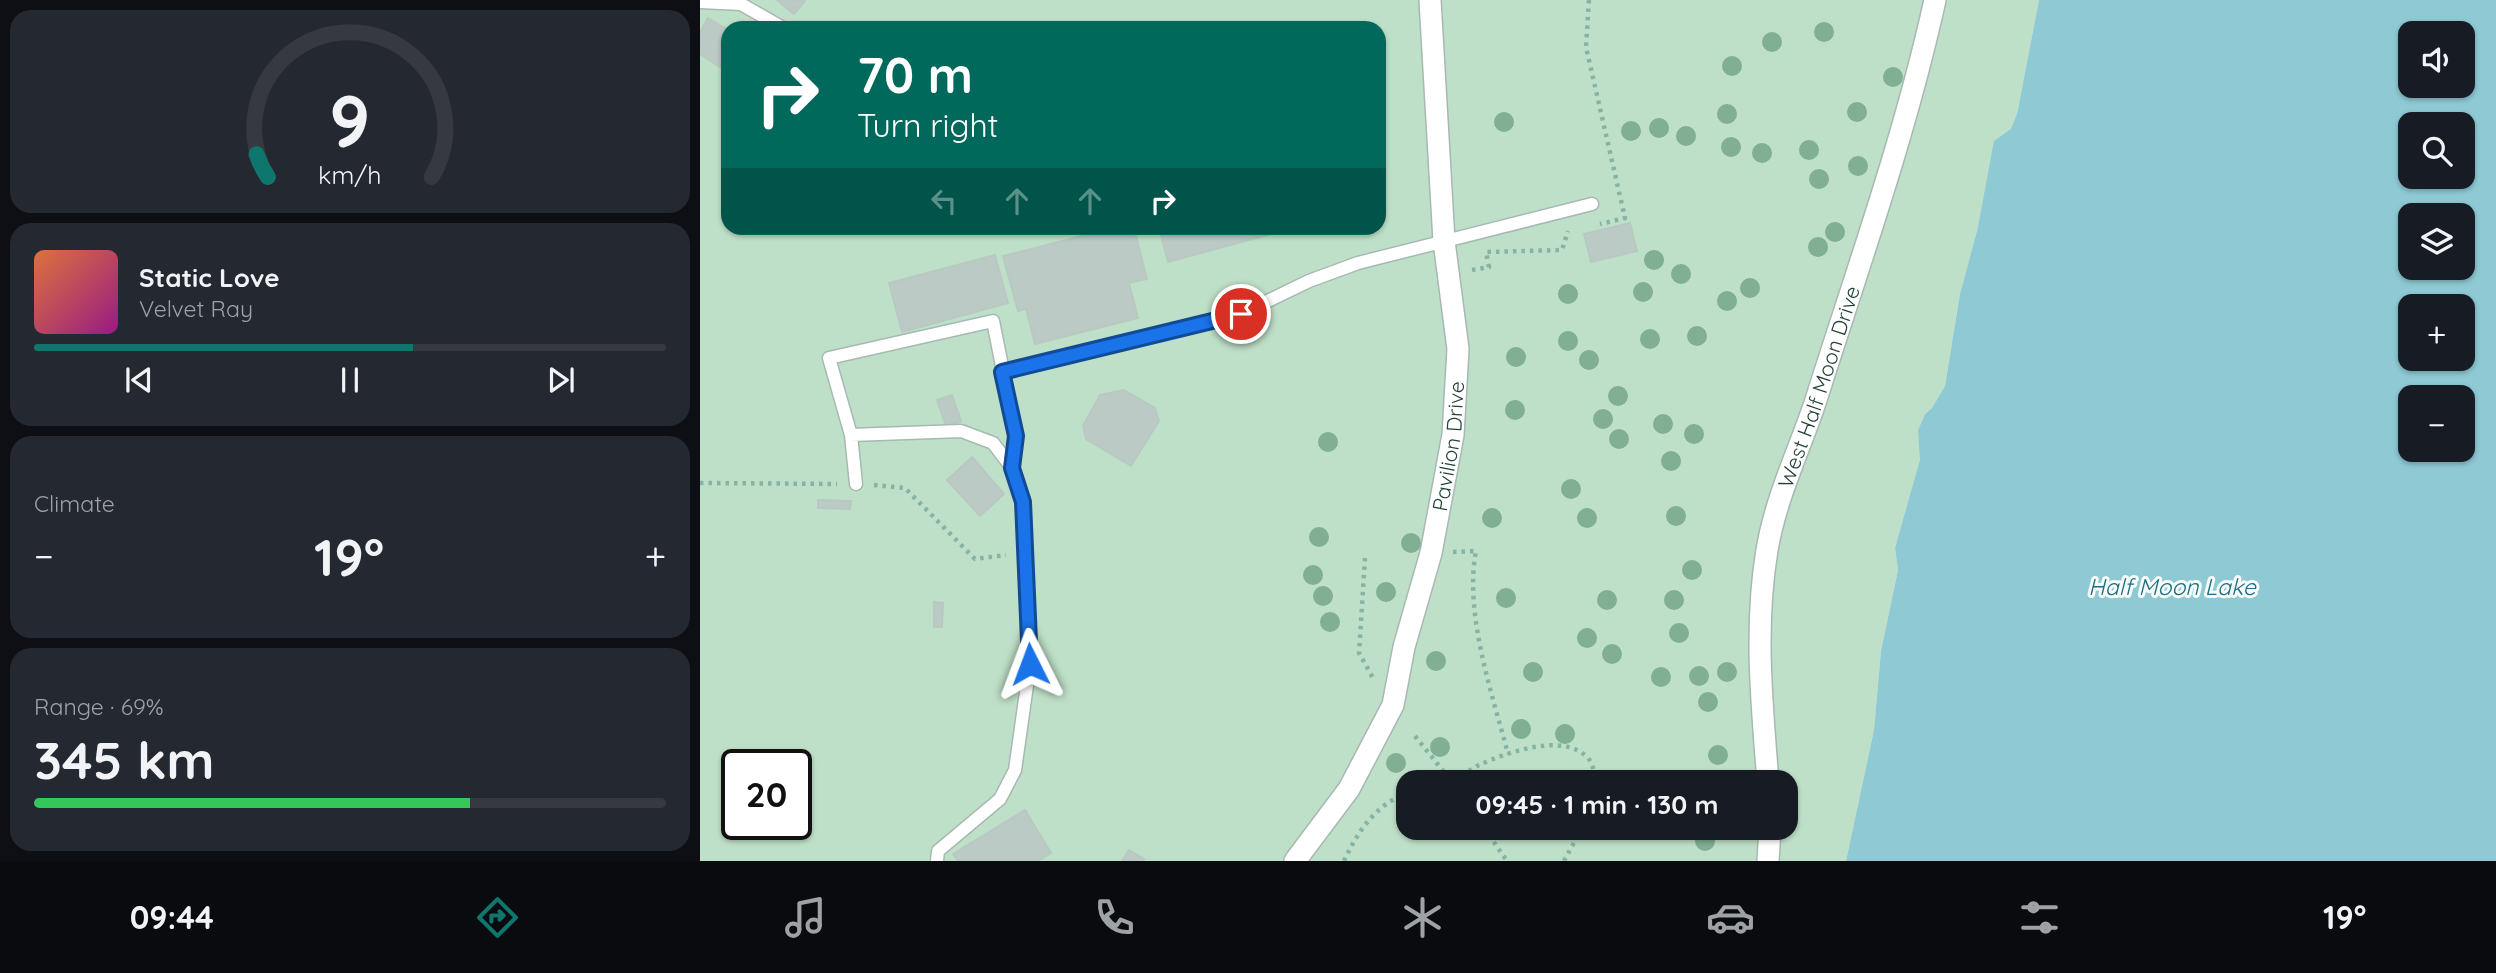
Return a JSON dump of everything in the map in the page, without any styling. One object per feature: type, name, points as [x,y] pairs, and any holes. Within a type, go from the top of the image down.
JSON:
[{"type":"street","name":"Pavilion Drive","points":[[1295,861],[1349,789],[1393,705],[1404,646],[1431,553],[1453,435],[1458,349],[1444,241],[1430,0]]},
{"type":"street","name":"West Half Moon Drive","points":[[1767,770],[1759,637],[1767,550],[1781,491],[1815,403],[1915,90],[1935,0]]},
{"type":"street","points":[[1768,861],[1769,840]]},
{"type":"lane","points":[[700,2],[741,5],[770,21]]},
{"type":"lane","points":[[1002,372],[1241,314],[1309,281],[1358,263],[1592,204]]},
{"type":"lane","points":[[856,484],[851,435],[829,358],[993,321],[1016,436],[1012,468]]},
{"type":"lane","points":[[851,435],[961,431],[993,443],[1012,468],[1023,502],[1030,664],[1015,771],[1000,799],[938,850],[937,861]]},
{"type":"path","points":[[1589,0],[1586,47],[1625,218],[1591,226]]},
{"type":"path","points":[[1466,271],[1489,267],[1486,252],[1562,250],[1568,231],[1579,228]]},
{"type":"path","points":[[700,483],[856,484],[905,488],[975,559],[1024,552]]},
{"type":"path","points":[[1431,553],[1476,551],[1471,575],[1482,654],[1508,754]]},
{"type":"path","points":[[1364,558],[1359,653],[1378,688]]},
{"type":"path","points":[[1415,736],[1441,770]]},
{"type":"path","points":[[1475,770],[1508,754],[1545,746],[1569,747],[1587,756],[1594,770]]},
{"type":"path","points":[[1344,861],[1356,835],[1377,810],[1396,799]]},
{"type":"path","points":[[1492,840],[1507,861]]},
{"type":"path","points":[[1564,861],[1575,840]]},
{"type":"green space","points":[[700,0],[2039,0],[2017,114],[1978,227],[1960,294],[1945,386],[1932,408],[1925,414],[1918,430],[1921,460],[1895,548],[1898,570],[1881,651],[1874,730],[1846,861],[700,861]]},
{"type":"water","name":"Half Moon Lake","points":[[2039,0],[2496,0],[2496,861],[1846,861],[1874,730],[1881,651],[1898,570],[1895,548],[1920,460],[1918,430],[1925,414],[1932,408],[1945,386],[1960,294],[1978,227],[1994,141],[2011,129],[2017,114]]},
{"type":"building","points":[[777,0],[804,0],[805,1],[794,14]]},
{"type":"building","points":[[708,18],[721,26],[720,67],[700,54],[700,32]]},
{"type":"building","points":[[1630,223],[1637,251],[1591,262],[1584,234]]},
{"type":"building","points":[[1086,235],[1136,235],[1147,279],[1129,283],[1138,318],[1035,344],[1026,309],[1018,311],[1003,256]]},
{"type":"building","points":[[1161,235],[1267,235],[1168,262]]},
{"type":"building","points":[[995,255],[1008,303],[902,332],[889,283]]},
{"type":"building","points":[[1124,390],[1155,408],[1159,421],[1131,466],[1086,439],[1083,426],[1100,395]]},
{"type":"building","points":[[952,395],[961,421],[946,426],[937,400]]},
{"type":"building","points":[[972,457],[1004,494],[980,516],[947,480]]},
{"type":"building","points":[[818,500],[851,501],[850,509],[818,508]]},
{"type":"building","points":[[934,602],[943,603],[942,627],[934,627]]},
{"type":"building","points":[[1025,810],[1051,853],[1038,861],[958,861],[953,854]]},
{"type":"building","points":[[1129,850],[1144,859],[1143,861],[1122,861]]},
{"type":"route","points":[[1030,664],[1023,502],[1012,468],[1016,436],[1002,372],[1241,314]]}]
